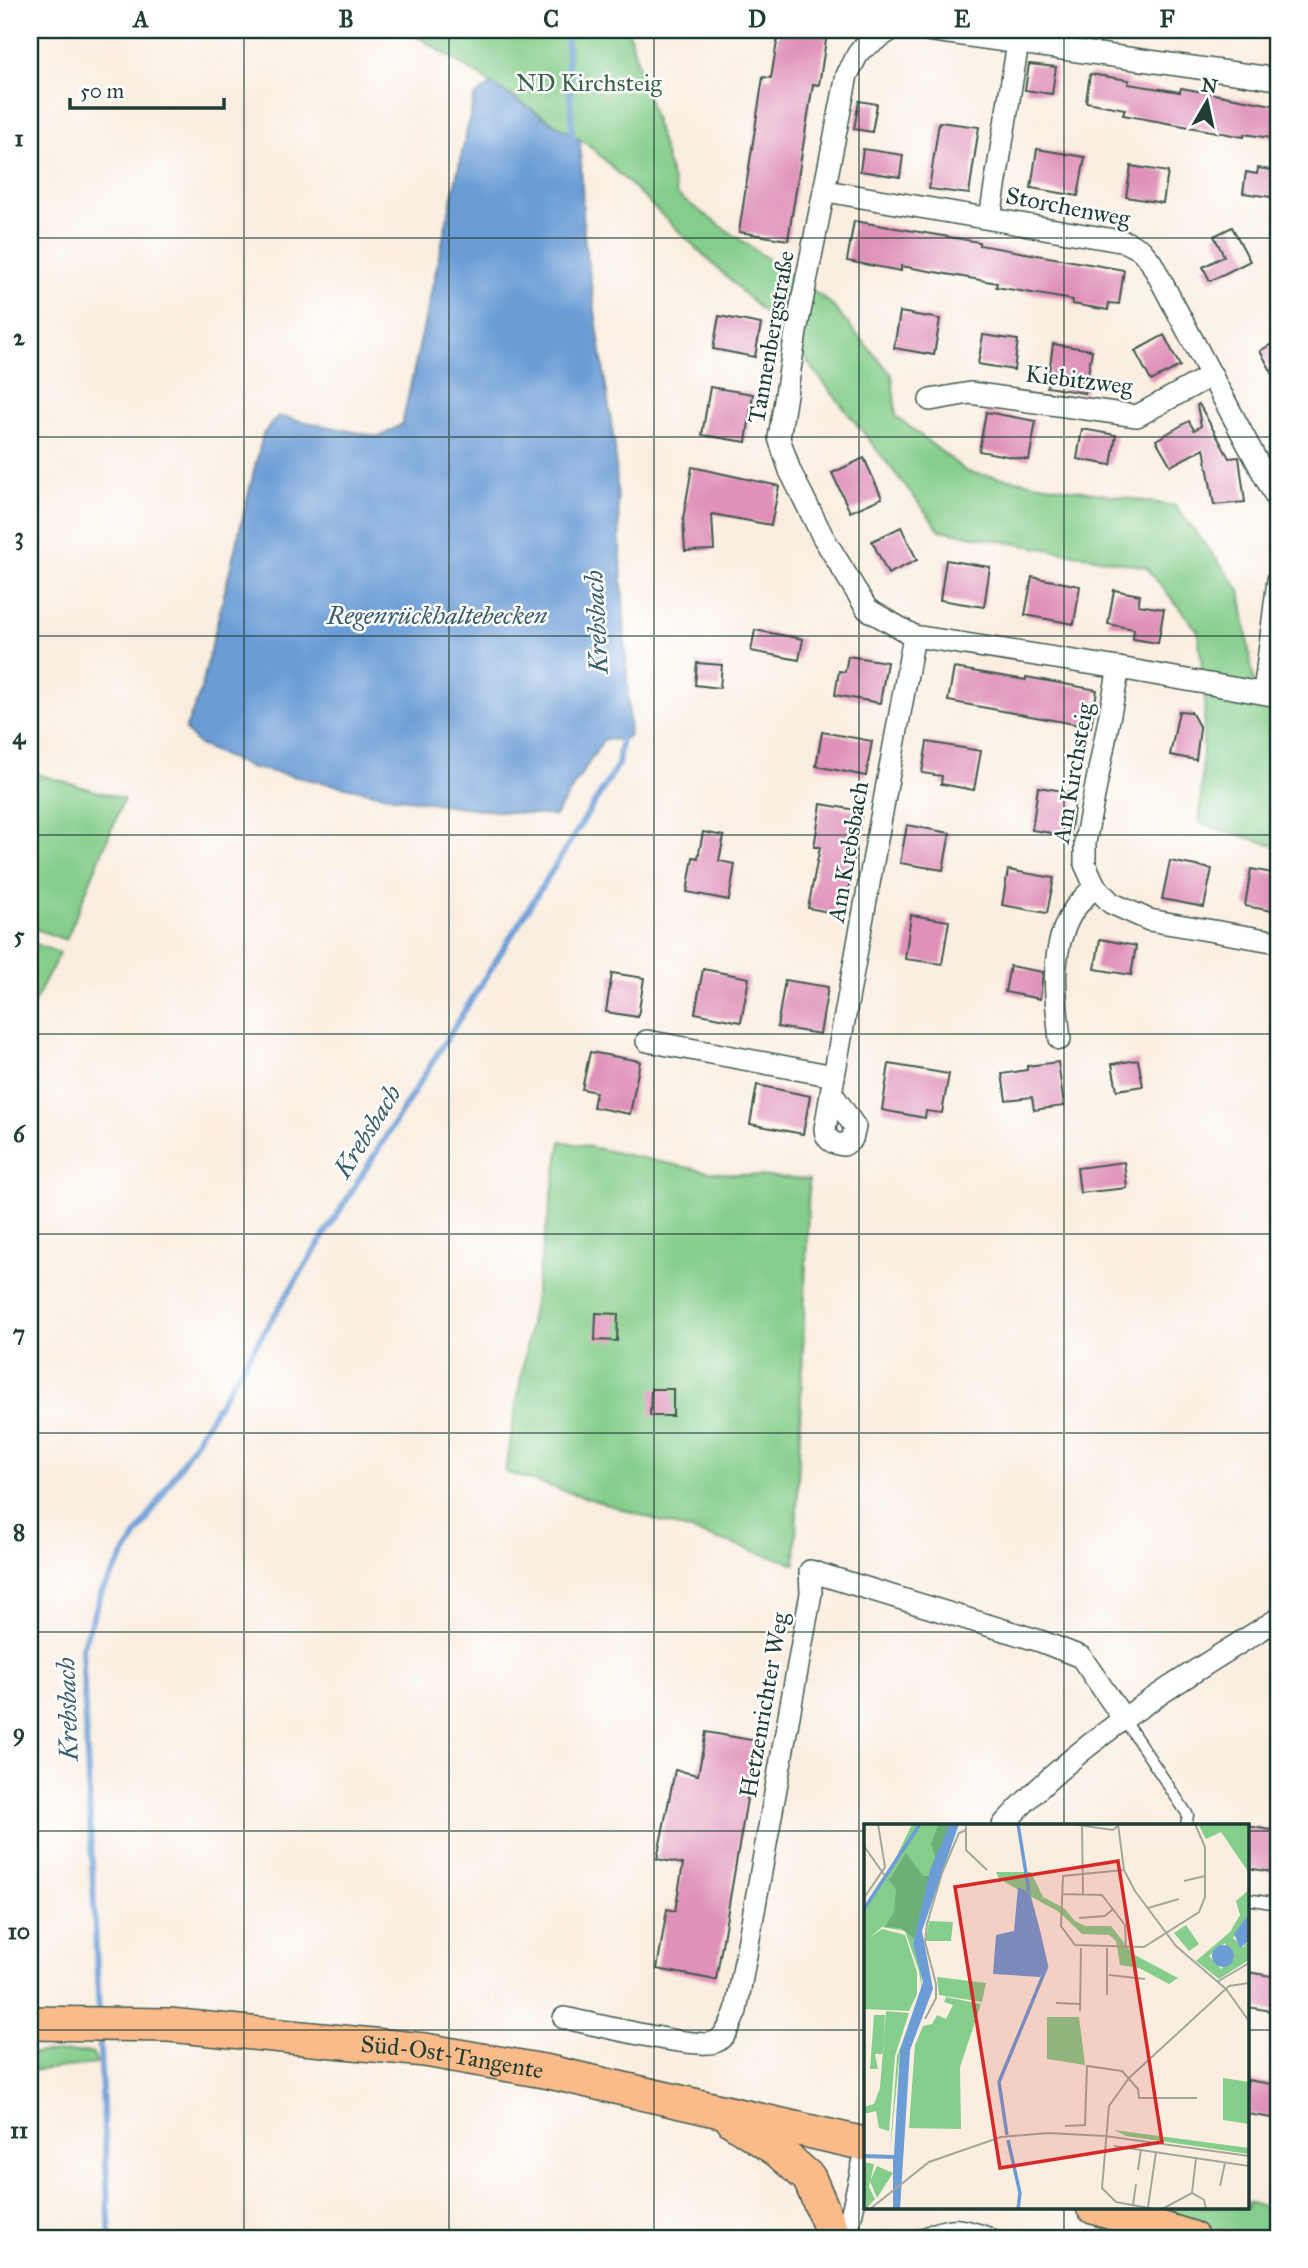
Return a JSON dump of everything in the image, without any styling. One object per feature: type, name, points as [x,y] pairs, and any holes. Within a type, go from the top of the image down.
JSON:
[{"type":"main road","name":"Süd-Ost-Tangente","points":[[37,2023],[169,2025],[425,2050],[549,2072],[864,2144]]},
{"type":"main road","points":[[713,2108],[777,2150],[809,2178],[835,2238]]},
{"type":"main road","points":[[1096,2208],[1192,2238]]},
{"type":"street","name":"Tannenbergstraße","points":[[891,30],[860,50],[847,75],[796,332],[779,438],[790,471],[823,537],[867,609],[914,636],[1271,694]]},
{"type":"street","points":[[927,30],[1019,36],[1278,79]]},
{"type":"street","points":[[990,218],[1019,36]]},
{"type":"street","name":"Storchenweg","points":[[826,191],[1126,242],[1141,250],[1151,262],[1278,500]]},
{"type":"street","name":"Kiebitzweg","points":[[930,400],[970,393],[1138,416],[1212,375]]},
{"type":"street","points":[[1271,694],[1278,580]]},
{"type":"street","name":"Am Krebsbach","points":[[647,1041],[833,1084],[914,636]]},
{"type":"street","name":"Am Kirchsteig","points":[[1095,886],[1085,863],[1085,842],[1119,668]]},
{"type":"street","points":[[1060,1039],[1055,992],[1057,957],[1073,910],[1095,886],[1111,903],[1149,920],[1278,942]]},
{"type":"street","name":"Hetzenrichter Weg","points":[[564,2018],[691,2044],[713,2043],[725,2034],[736,2011],[811,1593],[810,1571],[1040,1641],[1081,1657],[1124,1718]]},
{"type":"street","points":[[1004,1824],[1030,1795],[1085,1746],[1278,1619]]},
{"type":"street","points":[[846,2238],[864,2159]]},
{"type":"street","points":[[926,2238],[952,2228],[988,2238]]},
{"type":"lane","points":[[1124,1718],[1188,1815],[1186,1824]]},
{"type":"lane","points":[[1248,1899],[1278,1904]]},
{"type":"green space","name":"ND Kirchsteig","points":[[407,30],[628,30],[677,195],[829,302],[892,375],[896,416],[967,472],[1175,506],[1240,590],[1254,684],[1278,710],[1278,847],[1200,823],[1205,697],[1198,631],[1146,567],[940,530],[783,331],[590,146]]},
{"type":"green space","points":[[30,772],[124,799],[66,940],[30,927]]},
{"type":"green space","points":[[30,942],[60,953],[30,1010]]},
{"type":"green space","points":[[561,1141],[709,1172],[809,1180],[795,1564],[505,1472]]},
{"type":"green space","points":[[92,2052],[97,2064],[30,2071],[30,2053]]},
{"type":"green space","points":[[1248,2202],[1278,2211],[1278,2238],[1247,2238],[1149,2208],[1248,2208]]},
{"type":"water","name":"Regenrückhaltebecken","points":[[493,85],[580,140],[584,236],[615,448],[630,735],[622,740],[604,739],[555,816],[484,810],[393,797],[249,767],[199,745],[185,730],[200,693],[263,434],[278,416],[379,437],[402,424],[474,98]]},
{"type":"building","points":[[779,30],[827,34],[819,85],[813,84],[788,240],[739,232],[763,77],[771,78]]},
{"type":"building","points":[[1029,64],[1056,67],[1052,94],[1025,90]]},
{"type":"building","points":[[1090,74],[1129,80],[1128,84],[1180,92],[1181,88],[1278,106],[1278,139],[1244,134],[1244,137],[1123,115],[1125,109],[1086,102]]},
{"type":"building","points":[[859,101],[877,104],[872,132],[854,129]]},
{"type":"building","points":[[939,122],[979,127],[969,194],[929,189]]},
{"type":"building","points":[[863,149],[903,155],[900,177],[860,171]]},
{"type":"building","points":[[1037,149],[1085,157],[1078,196],[1031,188]]},
{"type":"building","points":[[1131,166],[1168,172],[1163,203],[1126,197]]},
{"type":"building","points":[[1258,168],[1278,171],[1278,198],[1243,193],[1246,172],[1257,174]]},
{"type":"building","points":[[854,221],[1124,270],[1119,304],[1109,303],[1108,310],[1072,304],[1073,300],[996,287],[997,283],[901,266],[901,271],[847,261]]},
{"type":"building","points":[[1232,227],[1250,261],[1210,281],[1203,267],[1224,256],[1214,236]]},
{"type":"building","points":[[900,312],[940,319],[934,355],[894,348]]},
{"type":"building","points":[[719,316],[761,324],[755,357],[713,349]]},
{"type":"building","points":[[983,335],[1018,340],[1014,370],[978,364]]},
{"type":"building","points":[[1164,335],[1180,366],[1151,381],[1135,351]]},
{"type":"building","points":[[1278,340],[1278,383],[1260,351]]},
{"type":"building","points":[[1053,344],[1092,350],[1085,393],[1047,387]]},
{"type":"building","points":[[710,387],[753,394],[746,442],[702,435]]},
{"type":"building","points":[[1199,404],[1229,458],[1239,457],[1245,502],[1214,505],[1204,448],[1171,466],[1156,440],[1189,421],[1194,430],[1201,426]]},
{"type":"building","points":[[986,412],[1036,421],[1029,460],[979,451]]},
{"type":"building","points":[[1082,429],[1116,435],[1111,465],[1077,459]]},
{"type":"building","points":[[864,458],[882,498],[850,512],[832,473]]},
{"type":"building","points":[[692,467],[779,486],[771,525],[712,514],[714,550],[685,551],[683,519]]},
{"type":"building","points":[[901,527],[917,560],[888,574],[872,541]]},
{"type":"building","points":[[946,560],[990,567],[984,607],[940,600]]},
{"type":"building","points":[[1032,577],[1080,586],[1074,624],[1025,615]]},
{"type":"building","points":[[1114,590],[1140,595],[1138,605],[1164,609],[1158,643],[1133,639],[1134,629],[1108,624]]},
{"type":"building","points":[[755,630],[803,639],[799,660],[751,651]]},
{"type":"building","points":[[848,656],[887,662],[880,703],[835,695],[839,671],[845,672]]},
{"type":"building","points":[[697,663],[722,665],[720,688],[695,685]]},
{"type":"building","points":[[954,668],[1097,690],[1091,727],[948,701]]},
{"type":"building","points":[[1179,711],[1191,712],[1200,728],[1196,760],[1170,755]]},
{"type":"building","points":[[822,732],[872,741],[866,776],[816,766]]},
{"type":"building","points":[[927,742],[981,751],[974,790],[941,784],[942,776],[922,773]]},
{"type":"building","points":[[1038,787],[1076,793],[1070,836],[1032,830]]},
{"type":"building","points":[[821,804],[862,811],[844,915],[808,908],[820,847],[814,847]]},
{"type":"building","points":[[907,825],[950,833],[943,870],[900,863]]},
{"type":"building","points":[[703,832],[724,836],[719,861],[735,864],[729,900],[687,892],[693,857],[698,858]]},
{"type":"building","points":[[1170,861],[1212,869],[1204,907],[1162,899]]},
{"type":"building","points":[[1251,869],[1278,874],[1278,912],[1245,906]]},
{"type":"building","points":[[1008,870],[1054,878],[1047,913],[1002,905]]},
{"type":"building","points":[[911,915],[949,921],[942,964],[905,959]]},
{"type":"building","points":[[1100,939],[1136,946],[1131,975],[1095,969]]},
{"type":"building","points":[[1010,966],[1043,972],[1040,999],[1005,992]]},
{"type":"building","points":[[703,969],[749,978],[741,1022],[695,1013]]},
{"type":"building","points":[[612,973],[644,978],[638,1017],[606,1012]]},
{"type":"building","points":[[785,980],[828,987],[820,1034],[777,1027]]},
{"type":"building","points":[[590,1052],[640,1061],[630,1114],[593,1107],[596,1092],[582,1089]]},
{"type":"building","points":[[1138,1060],[1143,1086],[1117,1090],[1112,1064]]},
{"type":"building","points":[[1058,1062],[1064,1106],[1034,1110],[1032,1097],[1006,1100],[1002,1074],[1027,1070],[1027,1066]]},
{"type":"building","points":[[889,1064],[949,1074],[942,1113],[926,1111],[925,1118],[882,1110]]},
{"type":"building","points":[[757,1085],[810,1096],[803,1134],[750,1124]]},
{"type":"building","points":[[1124,1162],[1127,1188],[1080,1193],[1077,1168]]},
{"type":"building","points":[[596,1313],[618,1314],[617,1341],[595,1340]]},
{"type":"building","points":[[651,1389],[673,1389],[673,1416],[650,1416]]},
{"type":"building","points":[[706,1732],[757,1741],[716,1980],[657,1969],[667,1909],[675,1911],[683,1864],[657,1859],[675,1770],[698,1775]]},
{"type":"building","points":[[1248,1826],[1278,1831],[1278,1873],[1248,1868]]},
{"type":"building","points":[[1248,1972],[1278,1977],[1278,2012],[1248,2007]]},
{"type":"building","points":[[1248,2080],[1278,2085],[1278,2119],[1248,2114]]},
{"type":"waterway","name":"Krebsbach","points":[[566,30],[573,143]]},
{"type":"waterway","name":"Krebsbach","points":[[99,2015],[82,1648],[102,1591],[618,765],[622,733]]},
{"type":"waterway","name":"Krebsbach","points":[[99,2033],[110,2238]]}]
